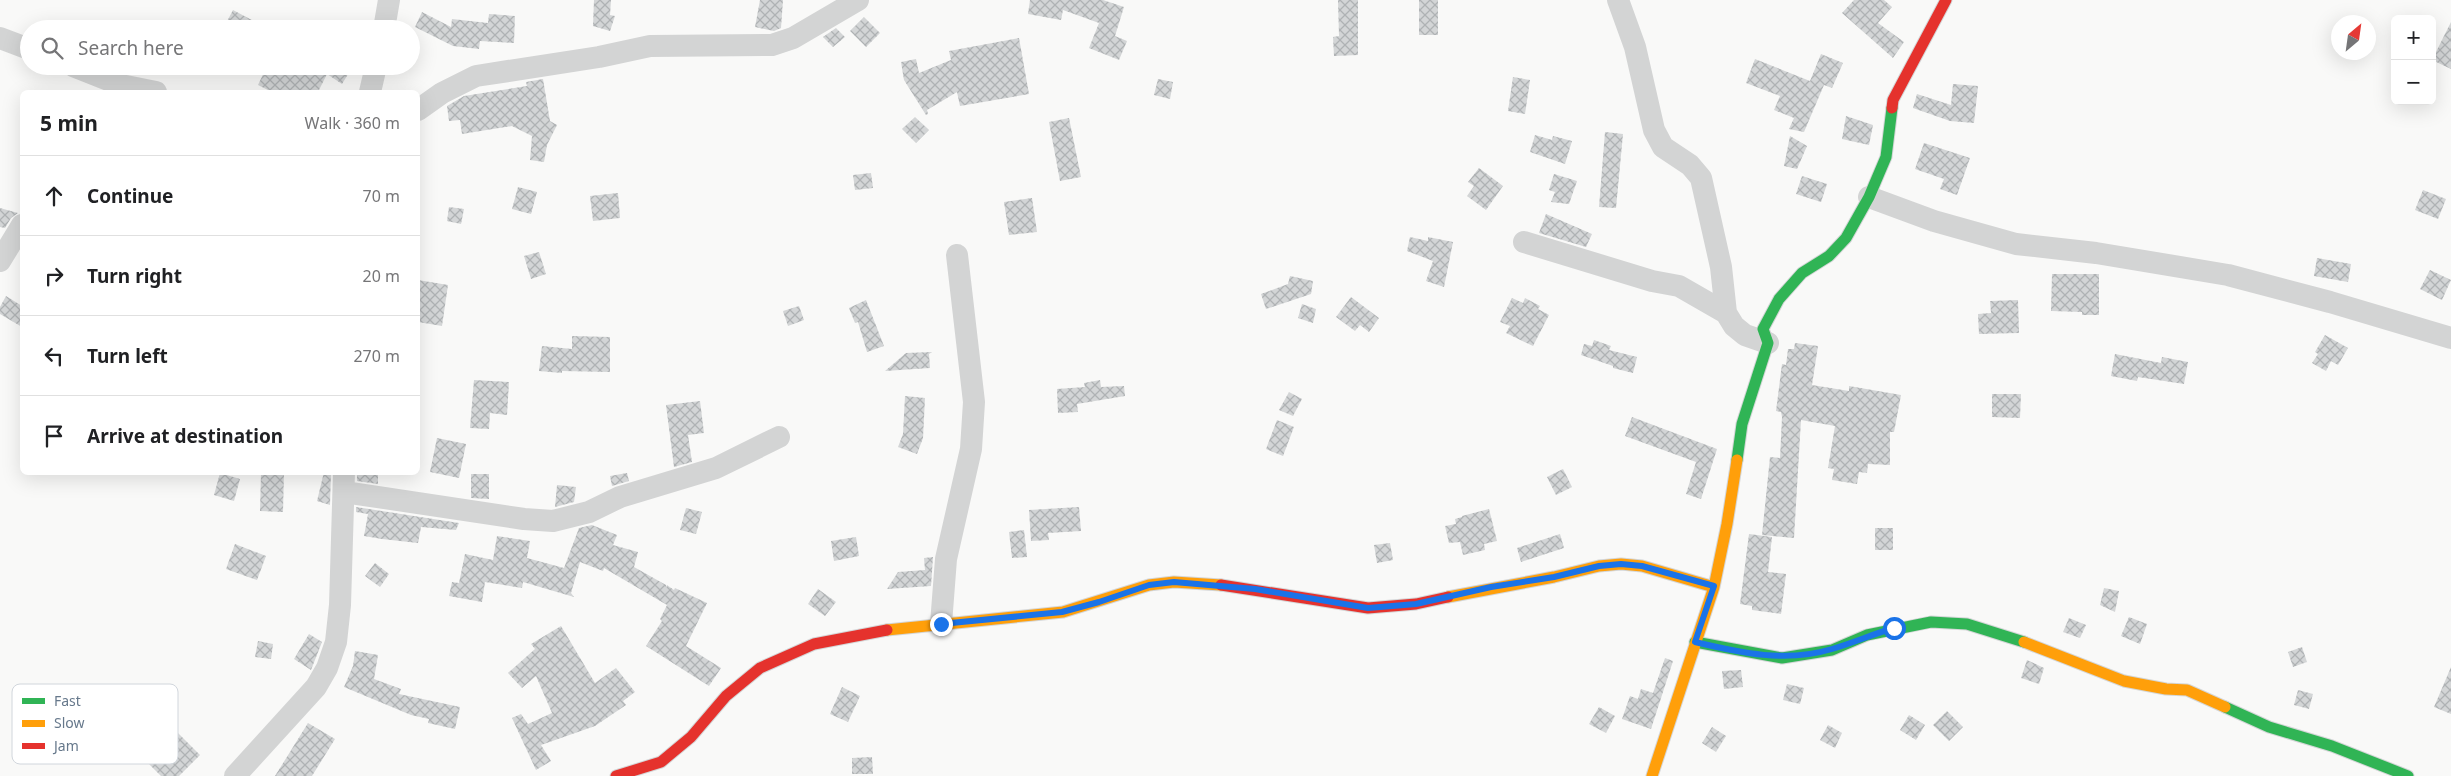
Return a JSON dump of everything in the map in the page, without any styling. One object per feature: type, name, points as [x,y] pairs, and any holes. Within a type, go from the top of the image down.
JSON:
[{"type":"street","points":[[386,20],[390,0]]},
{"type":"street","points":[[420,109],[442,93],[476,76],[599,57],[650,46],[772,45],[793,38],[858,0]]},
{"type":"street","points":[[1618,0],[1634,47],[1654,130],[1663,147],[1690,165],[1701,178],[1720,267],[1726,313],[1734,326],[1745,335],[1768,342]]},
{"type":"street","points":[[1652,776],[1714,586],[1727,524],[1742,424],[1768,342],[1763,329],[1779,299],[1802,273],[1828,256],[1846,238],[1869,197],[1886,157],[1893,100],[1946,0]]},
{"type":"street","points":[[0,38],[20,46]]},
{"type":"street","points":[[91,75],[118,89],[131,90]]},
{"type":"street","points":[[370,90],[374,75]]},
{"type":"street","points":[[1869,197],[1934,221],[2016,244],[2096,253],[2228,275],[2330,302],[2451,338]]},
{"type":"street","points":[[0,261],[20,228]]},
{"type":"street","points":[[1524,242],[1652,281],[1679,286],[1726,313]]},
{"type":"street","points":[[941,624],[946,559],[971,449],[973,411],[957,255]]},
{"type":"street","points":[[235,776],[316,687],[327,668],[336,642],[340,605],[344,482],[524,519],[553,521],[589,512],[620,498],[716,468],[779,437]]},
{"type":"street","points":[[616,776],[661,762],[691,737],[726,696],[760,668],[814,644],[889,630],[1062,612],[1149,585],[1174,582],[1255,589],[1368,608],[1416,604],[1491,587],[1554,577],[1599,566],[1621,564],[1642,566],[1714,586]]},
{"type":"street","points":[[1695,642],[1740,652],[1782,658],[1832,650],[1867,635],[1894,628],[1930,622],[1967,624],[2012,637],[2076,664],[2124,681],[2166,689],[2187,690],[2269,727],[2332,746],[2408,776]]},
{"type":"building","points":[[594,0],[611,0],[610,15],[615,16],[610,31],[593,26]]},
{"type":"building","points":[[760,0],[783,0],[781,28],[774,31],[755,27]]},
{"type":"building","points":[[1030,0],[1103,0],[1124,7],[1115,36],[1127,41],[1119,60],[1089,48],[1099,23],[1063,10],[1061,20],[1028,14]]},
{"type":"building","points":[[1338,0],[1358,0],[1358,55],[1334,56],[1333,37],[1339,36]]},
{"type":"building","points":[[1419,0],[1438,0],[1438,35],[1419,35]]},
{"type":"building","points":[[1854,0],[1884,0],[1892,7],[1878,23],[1904,42],[1893,58],[1842,13]]},
{"type":"building","points":[[233,10],[252,20],[228,20]]},
{"type":"building","points":[[422,12],[451,27],[452,19],[488,23],[489,14],[515,16],[514,43],[480,41],[479,49],[453,46],[420,30],[420,20],[418,20]]},
{"type":"building","points":[[864,17],[880,33],[866,47],[850,31]]},
{"type":"building","points":[[2451,22],[2451,69],[2436,62],[2436,52]]},
{"type":"building","points":[[836,28],[845,37],[833,47],[823,37]]},
{"type":"building","points":[[1019,38],[1029,94],[960,106],[957,92],[927,110],[928,114],[926,115],[904,80],[901,62],[916,59],[919,73],[951,60],[949,51]]},
{"type":"building","points":[[1821,54],[1843,63],[1832,88],[1824,85],[1804,132],[1789,129],[1794,118],[1774,110],[1780,96],[1746,83],[1755,59],[1810,81]]},
{"type":"building","points":[[263,75],[326,75],[319,90],[268,90],[258,85]]},
{"type":"building","points":[[328,75],[348,75],[342,84]]},
{"type":"building","points":[[1513,77],[1530,80],[1525,114],[1508,111]]},
{"type":"building","points":[[543,79],[550,121],[557,125],[547,145],[544,162],[530,160],[532,136],[512,126],[462,134],[460,120],[449,121],[447,106],[464,96],[527,86],[526,82]]},
{"type":"building","points":[[1158,79],[1173,82],[1170,99],[1154,95]]},
{"type":"building","points":[[1953,84],[1978,86],[1974,123],[1950,121],[1913,108],[1917,94],[1951,105]]},
{"type":"building","points":[[1846,116],[1873,125],[1869,145],[1842,139]]},
{"type":"building","points":[[915,117],[929,130],[916,143],[902,129]]},
{"type":"building","points":[[1069,118],[1081,177],[1060,181],[1049,122]]},
{"type":"building","points":[[1605,132],[1623,134],[1616,208],[1599,207]]},
{"type":"building","points":[[1535,135],[1552,140],[1553,136],[1572,141],[1565,164],[1530,152]]},
{"type":"building","points":[[1790,136],[1807,146],[1797,169],[1784,166]]},
{"type":"building","points":[[1924,143],[1970,158],[1957,195],[1940,189],[1944,179],[1915,169]]},
{"type":"building","points":[[1479,168],[1503,186],[1486,210],[1467,196],[1474,186],[1468,182]]},
{"type":"building","points":[[871,173],[873,188],[855,190],[853,175]]},
{"type":"building","points":[[1554,174],[1577,181],[1569,204],[1551,202],[1555,192],[1549,190]]},
{"type":"building","points":[[1802,176],[1827,184],[1821,202],[1796,194]]},
{"type":"building","points":[[518,187],[537,192],[531,214],[512,209]]},
{"type":"building","points":[[2423,190],[2446,199],[2438,219],[2415,210]]},
{"type":"building","points":[[618,193],[620,218],[593,221],[590,196]]},
{"type":"building","points":[[1032,198],[1037,232],[1009,235],[1004,202]]},
{"type":"building","points":[[449,207],[464,209],[461,224],[447,221]]},
{"type":"building","points":[[0,208],[18,213],[11,218],[5,228],[0,227]]},
{"type":"building","points":[[1546,214],[1592,234],[1586,247],[1539,233]]},
{"type":"building","points":[[1410,237],[1428,241],[1428,237],[1453,242],[1444,287],[1426,281],[1433,261],[1407,251]]},
{"type":"building","points":[[539,252],[546,274],[531,279],[524,256]]},
{"type":"building","points":[[2317,258],[2351,264],[2348,282],[2314,276]]},
{"type":"building","points":[[2430,270],[2451,280],[2442,300],[2420,289]]},
{"type":"building","points":[[2052,274],[2099,274],[2099,315],[2082,315],[2082,312],[2051,311]]},
{"type":"building","points":[[1290,276],[1313,281],[1311,294],[1266,309],[1261,294],[1288,284]]},
{"type":"building","points":[[420,280],[448,285],[442,326],[420,322]]},
{"type":"building","points":[[6,296],[20,305],[20,326],[0,314],[0,307]]},
{"type":"building","points":[[1351,297],[1379,318],[1369,332],[1360,325],[1355,331],[1336,317]]},
{"type":"building","points":[[1512,298],[1523,303],[1525,298],[1540,306],[1538,309],[1549,315],[1533,346],[1506,333],[1510,326],[1500,322]]},
{"type":"building","points":[[866,300],[884,346],[867,352],[858,322],[855,323],[849,308]]},
{"type":"building","points":[[2018,300],[2019,333],[1979,334],[1978,314],[1991,313],[1990,301]]},
{"type":"building","points":[[1302,304],[1316,309],[1313,323],[1298,318]]},
{"type":"building","points":[[799,306],[804,320],[788,326],[783,311]]},
{"type":"building","points":[[2325,335],[2348,348],[2338,365],[2331,361],[2326,371],[2312,363],[2318,354],[2315,352]]},
{"type":"building","points":[[572,336],[610,337],[610,372],[562,371],[562,373],[539,371],[542,346],[572,349]]},
{"type":"building","points":[[1594,340],[1611,346],[1609,350],[1637,357],[1633,373],[1613,368],[1613,366],[1581,355],[1584,344],[1592,346]]},
{"type":"building","points":[[1795,343],[1818,346],[1812,385],[1849,391],[1849,386],[1901,395],[1894,432],[1890,432],[1890,465],[1868,464],[1867,473],[1859,472],[1857,484],[1832,480],[1834,469],[1828,468],[1835,426],[1801,420],[1794,538],[1762,535],[1770,457],[1780,458],[1782,417],[1781,412],[1776,411],[1782,364],[1786,365],[1788,349],[1794,349]]},
{"type":"building","points":[[932,352],[929,354],[930,368],[885,371],[906,353]]},
{"type":"building","points":[[2115,354],[2161,363],[2162,357],[2188,362],[2184,384],[2138,377],[2137,381],[2111,376]]},
{"type":"building","points":[[474,380],[509,382],[507,415],[490,413],[489,429],[470,428]]},
{"type":"building","points":[[1100,380],[1101,387],[1124,386],[1125,396],[1077,404],[1078,412],[1058,413],[1057,389],[1085,387],[1084,383]]},
{"type":"building","points":[[1289,392],[1302,399],[1293,416],[1279,410]]},
{"type":"building","points":[[1992,394],[2021,394],[2020,418],[1992,417]]},
{"type":"building","points":[[905,396],[925,398],[923,438],[917,454],[898,447],[903,434]]},
{"type":"building","points":[[700,401],[704,433],[688,435],[692,462],[674,467],[666,405]]},
{"type":"building","points":[[1632,417],[1717,449],[1701,499],[1686,494],[1696,462],[1625,436]]},
{"type":"building","points":[[1277,420],[1294,427],[1283,456],[1266,449]]},
{"type":"building","points":[[437,438],[466,444],[459,478],[430,472]]},
{"type":"building","points":[[1563,469],[1572,487],[1556,495],[1547,477]]},
{"type":"building","points":[[627,473],[629,481],[612,486],[610,476]]},
{"type":"building","points":[[471,474],[489,474],[489,499],[471,498]]},
{"type":"building","points":[[219,475],[240,479],[234,501],[214,495]]},
{"type":"building","points":[[261,475],[284,475],[283,512],[260,511]]},
{"type":"building","points":[[323,475],[331,475],[330,505],[317,501]]},
{"type":"building","points":[[357,475],[378,475],[378,484],[357,481]]},
{"type":"building","points":[[557,485],[576,487],[574,502],[555,507]]},
{"type":"building","points":[[356,507],[459,523],[456,530],[421,527],[418,543],[382,539],[364,536],[368,514],[356,512]]},
{"type":"building","points":[[1079,507],[1081,531],[1048,533],[1049,540],[1031,541],[1029,510]]},
{"type":"building","points":[[686,508],[702,512],[696,534],[680,530]]},
{"type":"building","points":[[1489,509],[1497,541],[1484,544],[1485,550],[1463,555],[1460,542],[1449,543],[1445,526],[1456,524],[1455,519],[1462,516]]},
{"type":"building","points":[[592,525],[617,535],[613,545],[638,552],[634,567],[666,585],[666,588],[667,585],[674,590],[675,588],[707,603],[686,646],[721,668],[709,686],[646,646],[662,621],[660,619],[667,605],[604,568],[603,571],[580,562],[571,593],[574,597],[523,582],[522,588],[485,582],[482,602],[449,596],[452,582],[459,583],[465,554],[493,560],[497,536],[530,541],[527,558],[564,568],[579,528]]},
{"type":"building","points":[[1875,528],[1893,528],[1893,550],[1875,550]]},
{"type":"building","points":[[1024,530],[1027,557],[1012,558],[1009,532]]},
{"type":"building","points":[[1560,534],[1564,548],[1521,562],[1517,548]]},
{"type":"building","points":[[1749,534],[1772,537],[1768,572],[1786,574],[1781,614],[1752,610],[1752,606],[1740,604]]},
{"type":"building","points":[[856,537],[859,556],[834,561],[831,541]]},
{"type":"building","points":[[1390,543],[1393,560],[1377,563],[1374,545]]},
{"type":"building","points":[[235,544],[266,556],[257,580],[226,569]]},
{"type":"building","points":[[933,557],[931,586],[887,589],[898,572],[925,570],[924,558]]},
{"type":"building","points":[[375,563],[389,574],[380,587],[365,576]]},
{"type":"building","points":[[2104,588],[2119,591],[2115,612],[2100,605]]},
{"type":"building","points":[[818,589],[836,602],[825,616],[808,604]]},
{"type":"building","points":[[2129,617],[2147,624],[2140,644],[2121,636]]},
{"type":"building","points":[[2069,618],[2086,625],[2080,638],[2063,632]]},
{"type":"building","points":[[561,626],[595,683],[616,668],[635,692],[623,701],[626,705],[595,726],[541,745],[551,761],[536,770],[512,718],[521,714],[528,724],[552,713],[536,676],[522,688],[508,673],[535,649],[531,644]]},
{"type":"building","points":[[309,634],[322,642],[311,670],[294,659]]},
{"type":"building","points":[[258,641],[273,644],[271,659],[255,657]]},
{"type":"building","points":[[2302,647],[2307,662],[2293,667],[2288,652]]},
{"type":"building","points":[[355,651],[378,655],[374,679],[401,689],[399,694],[460,707],[455,729],[428,723],[429,719],[411,715],[344,687],[353,666]]},
{"type":"building","points":[[1665,658],[1673,661],[1651,729],[1622,719],[1630,696],[1638,699],[1641,689],[1653,693]]},
{"type":"building","points":[[2027,660],[2044,668],[2039,684],[2021,678]]},
{"type":"building","points":[[2451,667],[2451,714],[2434,707]]},
{"type":"building","points":[[1741,670],[1743,687],[1724,689],[1722,671]]},
{"type":"building","points":[[1787,684],[1804,688],[1800,704],[1783,700]]},
{"type":"building","points":[[842,687],[860,696],[848,722],[830,714]]},
{"type":"building","points":[[2298,690],[2313,694],[2309,709],[2294,705]]},
{"type":"building","points":[[1599,707],[1615,716],[1606,733],[1589,724]]},
{"type":"building","points":[[1947,711],[1963,727],[1949,741],[1933,725]]},
{"type":"building","points":[[1909,715],[1925,725],[1916,740],[1900,730]]},
{"type":"building","points":[[308,723],[335,739],[312,776],[275,776]]},
{"type":"building","points":[[1828,725],[1842,733],[1835,748],[1820,740]]},
{"type":"building","points":[[1712,727],[1726,736],[1716,752],[1702,743]]},
{"type":"building","points":[[178,733],[200,755],[179,776],[161,776],[149,764],[178,764]]},
{"type":"building","points":[[872,757],[873,774],[852,774],[852,758]]},
{"type":"traffic: fast","points":[[1737,460],[1742,424],[1768,343],[1763,329],[1779,299],[1802,273],[1829,256],[1846,238],[1869,197],[1886,157],[1892,108]]},
{"type":"traffic: fast","points":[[1695,642],[1782,658],[1832,650],[1867,635],[1931,622],[1967,624],[2024,642]]},
{"type":"traffic: fast","points":[[2225,707],[2269,727],[2332,746],[2408,776]]},
{"type":"traffic: slow","points":[[1652,776],[1714,587],[1727,524],[1737,460]]},
{"type":"traffic: slow","points":[[1448,597],[1554,577],[1599,566],[1621,564],[1642,566],[1714,587]]},
{"type":"traffic: slow","points":[[887,630],[1063,612],[1149,585],[1174,582],[1221,585]]},
{"type":"traffic: slow","points":[[2024,642],[2124,681],[2166,689],[2187,690],[2225,707]]},
{"type":"traffic: jam","points":[[1892,108],[1893,100],[1946,0]]},
{"type":"traffic: jam","points":[[1221,585],[1368,608],[1416,604],[1448,597]]},
{"type":"traffic: jam","points":[[616,776],[661,762],[691,737],[726,696],[760,668],[814,644],[887,630]]},
{"type":"route","points":[[941,624],[1062,612],[1149,585],[1174,582],[1255,589],[1368,608],[1416,604],[1491,587],[1554,577],[1599,566],[1621,564],[1642,566],[1714,586],[1695,642],[1740,652],[1782,658],[1832,650],[1867,635],[1894,628]]}]
